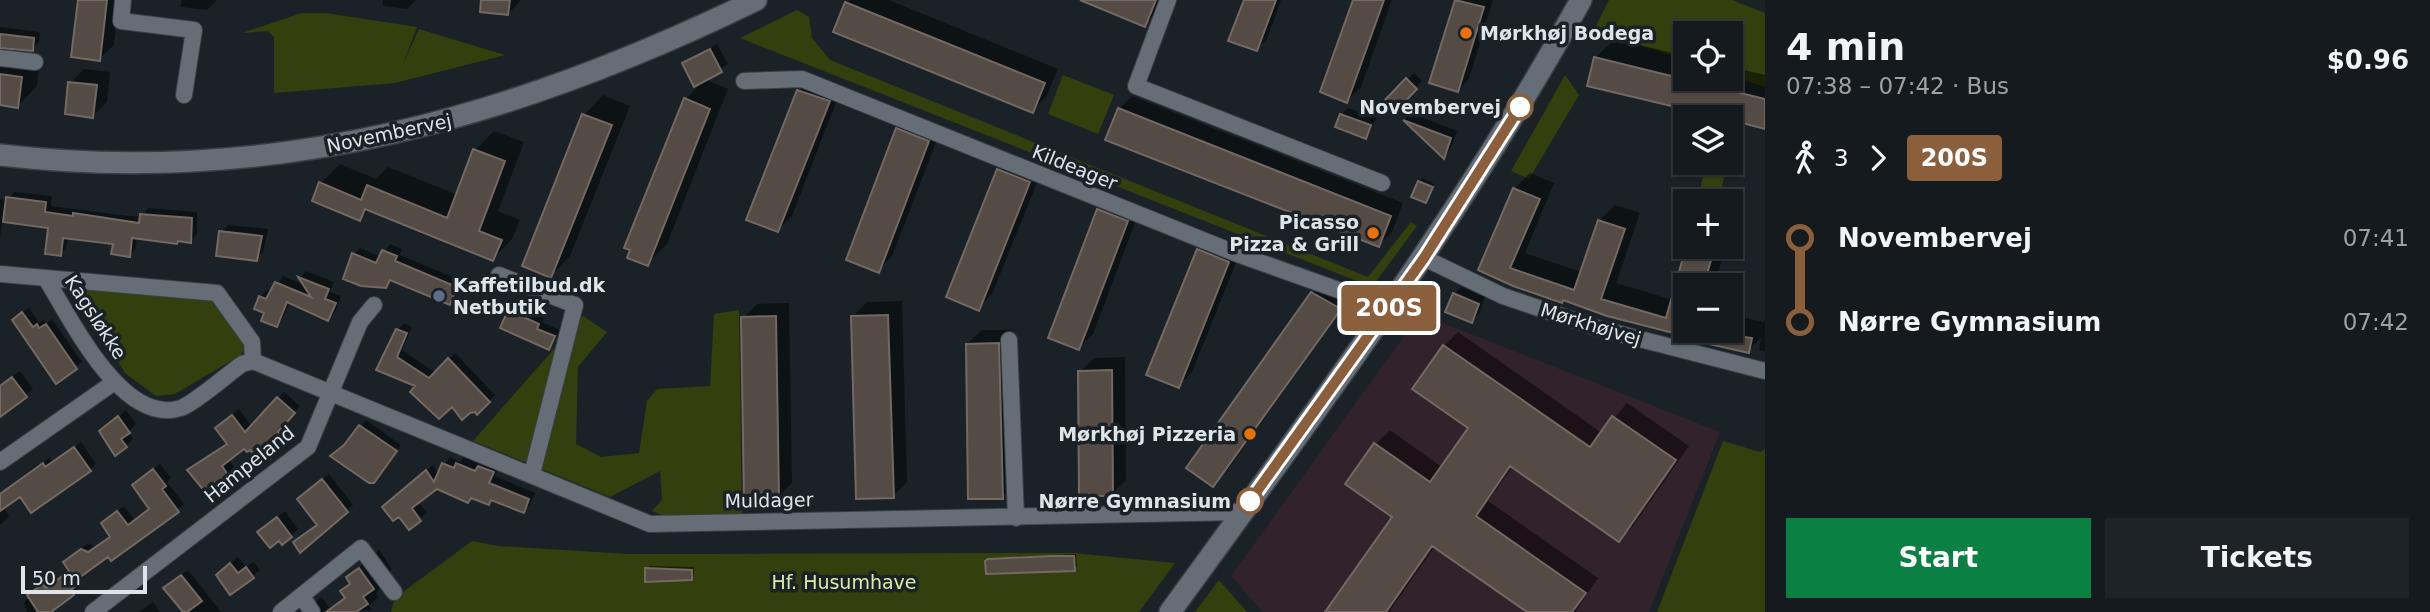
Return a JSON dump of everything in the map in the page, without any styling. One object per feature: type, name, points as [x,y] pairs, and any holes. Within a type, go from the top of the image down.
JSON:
[{"type":"street","points":[[123,0],[121,21],[194,30],[184,95]]},
{"type":"street","name":"Novembervej","points":[[0,155],[87,162],[199,161],[289,153],[370,140],[475,114],[561,86],[670,43],[756,0]]},
{"type":"street","points":[[1168,0],[1136,86],[1382,183]]},
{"type":"street","points":[[1170,612],[1424,258],[1487,161],[1581,0]]},
{"type":"street","points":[[0,58],[35,62]]},
{"type":"street","name":"Kildeager","points":[[744,81],[802,79],[1240,256],[1389,308]]},
{"type":"street","name":"Mørkhøjvej","points":[[1424,258],[1503,296],[1597,328],[1765,371]]},
{"type":"street","points":[[0,274],[46,279]]},
{"type":"street","points":[[499,275],[575,306],[532,474]]},
{"type":"street","name":"Kagsløkke","points":[[46,279],[217,293],[252,342],[253,361],[242,364],[181,408],[157,409],[135,400],[113,383],[46,279]]},
{"type":"street","name":"Hampeland","points":[[93,612],[308,447],[360,322],[374,305]]},
{"type":"street","points":[[1009,340],[1016,519]]},
{"type":"street","points":[[253,361],[332,391]]},
{"type":"street","points":[[0,462],[113,383]]},
{"type":"street","name":"Muldager","points":[[332,391],[650,524],[1016,519],[1242,512]]},
{"type":"street","points":[[281,612],[361,548],[394,592]]},
{"type":"street","points":[[302,596],[312,612]]},
{"type":"shaded area","name":"Nørre Gymnasium","points":[[1420,314],[1720,432],[1649,612],[1263,612],[1231,576]]},
{"type":"green space","points":[[1609,0],[1732,0],[1765,13],[1765,87],[1743,80],[1743,21],[1673,21],[1673,56],[1594,30]]},
{"type":"green space","points":[[797,10],[809,17],[812,38],[830,60],[1368,277],[1411,222],[1417,226],[1372,287],[740,38]]},
{"type":"green space","points":[[302,13],[325,13],[417,27],[403,64],[419,29],[505,55],[395,83],[274,93],[274,37],[268,31],[242,33]]},
{"type":"green space","points":[[1063,75],[1114,95],[1098,134],[1048,114]]},
{"type":"green space","points":[[1565,75],[1579,95],[1529,179],[1511,171]]},
{"type":"green space","points":[[1704,175],[1725,175],[1721,189],[1700,189]]},
{"type":"green space","points":[[73,287],[212,301],[246,344],[241,355],[175,394],[156,396],[125,373]]},
{"type":"green space","points":[[739,310],[742,516],[668,517],[652,511],[662,500],[660,471],[610,497],[473,441],[583,316],[607,332],[578,367],[576,444],[601,457],[639,453],[647,401],[657,389],[710,386],[714,314]]},
{"type":"green space","points":[[1723,441],[1760,452],[1765,449],[1765,612],[1657,612]]},
{"type":"green space","name":"Hf. Husumhave","points":[[472,541],[498,546],[628,554],[1073,553],[1175,563],[1139,612],[391,612],[395,598]]},
{"type":"green space","points":[[1219,580],[1247,612],[1195,612]]},
{"type":"building","points":[[78,0],[107,0],[100,61],[71,57]]},
{"type":"building","points":[[481,0],[510,0],[508,15],[480,12]]},
{"type":"building","points":[[1080,0],[1156,0],[1145,27]]},
{"type":"building","points":[[1244,0],[1276,0],[1257,51],[1228,41]]},
{"type":"building","points":[[1353,0],[1384,0],[1347,103],[1320,92]]},
{"type":"building","points":[[1455,0],[1484,7],[1458,92],[1429,83]]},
{"type":"building","points":[[845,2],[1045,83],[1033,113],[833,32]]},
{"type":"building","points":[[0,34],[34,38],[33,51],[0,48]]},
{"type":"building","points":[[710,49],[722,72],[694,87],[682,63]]},
{"type":"building","points":[[1594,57],[1673,76],[1673,91],[1732,91],[1765,99],[1765,129],[1743,123],[1743,105],[1673,106],[1587,86]]},
{"type":"building","points":[[0,74],[22,77],[18,108],[0,105]]},
{"type":"building","points":[[1406,78],[1417,89],[1395,112],[1384,101]]},
{"type":"building","points":[[68,82],[97,85],[93,118],[65,114]]},
{"type":"building","points":[[797,90],[830,101],[778,232],[746,220]]},
{"type":"building","points":[[684,98],[710,109],[648,266],[627,258],[630,250],[624,248]]},
{"type":"building","points":[[1118,108],[1391,216],[1379,247],[1105,140]]},
{"type":"building","points":[[582,114],[612,125],[551,278],[522,266]]},
{"type":"building","points":[[1340,114],[1371,125],[1366,139],[1335,127]]},
{"type":"building","points":[[1403,120],[1451,138],[1444,159]]},
{"type":"building","points":[[896,128],[929,141],[879,273],[846,260]]},
{"type":"building","points":[[473,149],[505,161],[479,231],[502,240],[493,261],[365,209],[360,221],[312,201],[319,182],[361,200],[367,185],[447,218]]},
{"type":"building","points":[[997,169],[1030,182],[979,311],[946,297]]},
{"type":"building","points":[[1418,181],[1433,187],[1426,203],[1411,197]]},
{"type":"building","points":[[1513,188],[1540,199],[1510,268],[1574,290],[1598,220],[1625,229],[1601,299],[1666,318],[1673,293],[1673,333],[1607,316],[1563,300],[1562,303],[1478,270]]},
{"type":"building","points":[[6,197],[46,202],[45,212],[73,216],[73,213],[139,223],[140,214],[192,218],[191,243],[178,241],[177,244],[132,238],[130,257],[111,254],[113,244],[63,238],[61,256],[45,254],[48,228],[3,222]]},
{"type":"building","points":[[1097,209],[1128,221],[1079,350],[1048,338]]},
{"type":"building","points":[[219,231],[262,236],[257,261],[216,256]]},
{"type":"building","points":[[1197,249],[1229,262],[1179,388],[1146,375]]},
{"type":"building","points":[[382,250],[397,256],[395,261],[457,287],[450,305],[390,280],[386,288],[361,286],[343,279],[352,253],[376,263]]},
{"type":"building","points":[[1683,259],[1711,259],[1707,273],[1679,273]]},
{"type":"building","points":[[298,277],[329,289],[325,299],[336,303],[328,321],[287,302],[277,327],[261,321],[264,313],[254,309],[259,296],[266,299],[275,282],[311,297]]},
{"type":"building","points":[[1311,292],[1341,309],[1213,487],[1186,468]]},
{"type":"building","points":[[1453,293],[1479,304],[1472,323],[1445,312]]},
{"type":"building","points":[[508,310],[539,324],[537,329],[555,336],[549,350],[500,328]]},
{"type":"building","points":[[22,312],[33,327],[37,324],[39,328],[46,324],[77,369],[56,384],[12,320]]},
{"type":"building","points":[[888,315],[894,498],[856,499],[851,316]]},
{"type":"building","points":[[776,316],[779,499],[744,500],[741,317]]},
{"type":"building","points":[[396,329],[407,333],[397,357],[429,378],[448,358],[490,402],[477,415],[475,412],[470,413],[462,420],[452,407],[439,419],[410,392],[415,386],[376,370]]},
{"type":"building","points":[[1743,337],[1752,338],[1749,353],[1704,343],[1743,343]]},
{"type":"building","points":[[999,343],[1003,499],[968,499],[966,344]]},
{"type":"building","points":[[1443,345],[1590,447],[1612,416],[1676,460],[1619,542],[1510,466],[1476,516],[1586,593],[1572,612],[1527,612],[1432,546],[1386,612],[1325,612],[1392,517],[1345,484],[1374,443],[1430,482],[1468,428],[1412,389]]},
{"type":"building","points":[[1112,370],[1113,496],[1079,496],[1078,371]]},
{"type":"building","points":[[12,377],[27,397],[0,417],[0,386]]},
{"type":"building","points":[[277,397],[295,413],[278,432],[284,440],[268,452],[272,457],[261,465],[250,450],[247,452],[244,449],[222,466],[228,475],[206,493],[187,470],[227,444],[215,428],[232,415],[245,432]]},
{"type":"building","points":[[118,416],[130,433],[121,439],[127,447],[115,456],[99,431]]},
{"type":"building","points":[[359,425],[397,451],[374,483],[369,483],[330,456],[344,445]]},
{"type":"building","points":[[74,447],[91,471],[31,513],[20,497],[0,511],[0,494],[43,463],[45,467]]},
{"type":"building","points":[[442,463],[454,468],[456,463],[475,471],[478,466],[494,472],[489,483],[529,499],[524,513],[491,500],[489,505],[471,498],[468,503],[437,489],[412,508],[421,521],[409,530],[399,517],[393,521],[382,507],[426,470],[434,482]]},
{"type":"building","points":[[153,469],[166,486],[162,489],[179,512],[111,561],[108,557],[76,580],[79,584],[71,590],[74,595],[51,612],[38,612],[27,595],[43,584],[46,588],[69,571],[63,562],[81,549],[88,552],[110,537],[101,523],[117,511],[128,525],[149,509],[132,485]]},
{"type":"building","points":[[322,479],[348,512],[300,553],[293,542],[317,525],[297,499]]},
{"type":"building","points":[[277,517],[292,537],[282,545],[279,541],[270,548],[257,532]]},
{"type":"building","points":[[1074,556],[1075,571],[986,574],[985,561],[988,559]]},
{"type":"building","points":[[230,563],[238,573],[246,567],[254,578],[230,595],[216,575]]},
{"type":"building","points":[[359,568],[374,589],[363,597],[368,604],[356,612],[326,612],[345,598],[340,591],[350,584],[346,577]]},
{"type":"building","points":[[645,568],[692,570],[692,580],[645,582]]},
{"type":"building","points":[[181,575],[202,601],[187,612],[183,612],[163,588]]},
{"type":"bus line","name":"200S","points":[[1250,501],[1424,258],[1520,107]]},
{"type":"place","name":"Mørkhøj Bodega","points":[[1466,33]]},
{"type":"place","name":"Novembervej","points":[[1520,107]]},
{"type":"place","name":"Picasso Pizza & Grill","points":[[1373,233]]},
{"type":"place","name":"Kaffetilbud.dk Netbutik","points":[[439,296]]},
{"type":"place","name":"Mørkhøj Pizzeria","points":[[1250,434]]},
{"type":"place","name":"Nørre Gymnasium","points":[[1250,501]]}]
